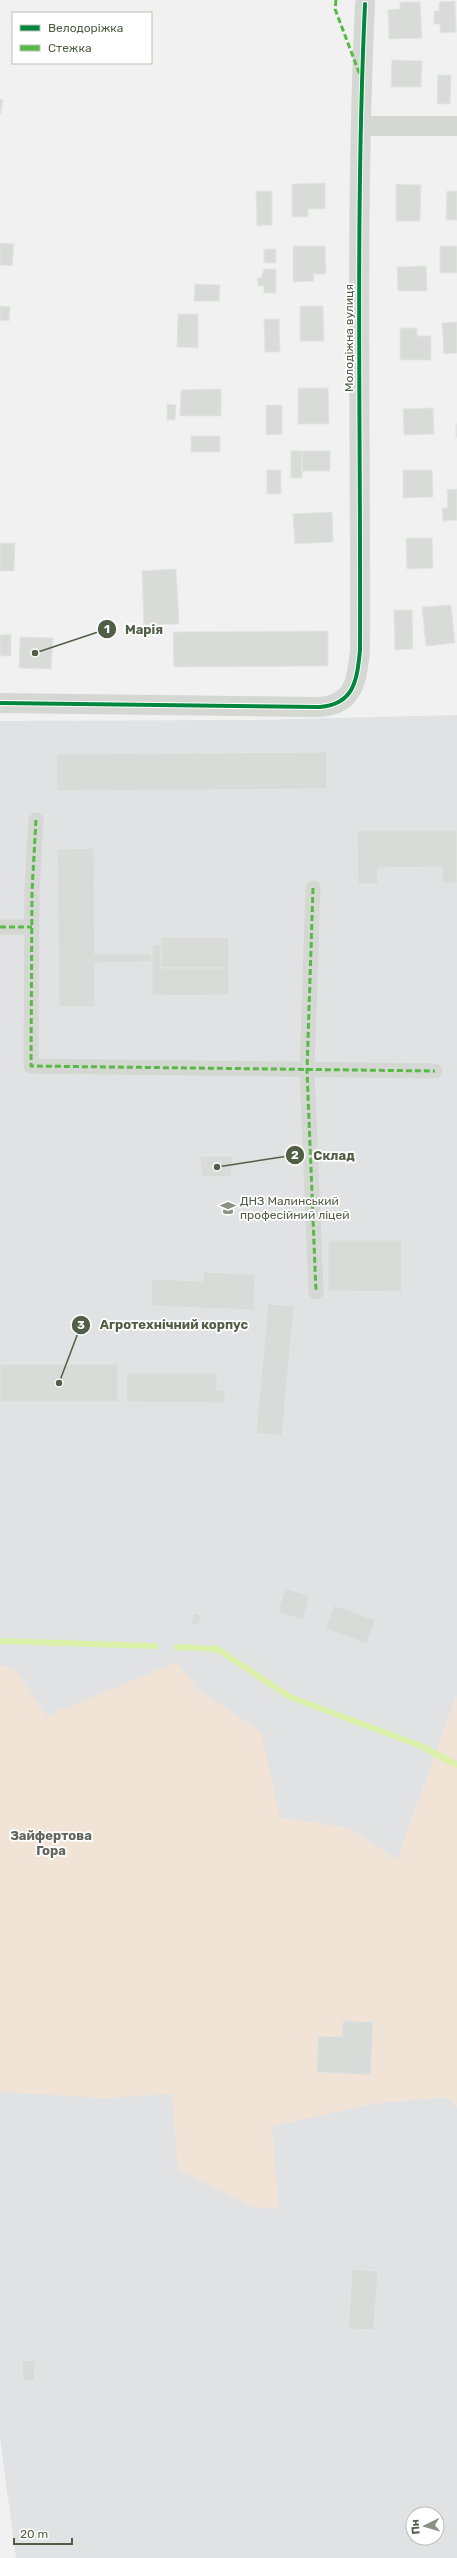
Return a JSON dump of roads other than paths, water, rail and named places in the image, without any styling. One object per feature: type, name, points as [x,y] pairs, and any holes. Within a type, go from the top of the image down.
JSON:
[{"type":"street","name":"Молодіжна вулиця","points":[[0,703],[320,707],[329,706],[343,700],[350,693],[358,671],[360,650],[358,367],[361,126],[365,4]]},
{"type":"street","points":[[361,126],[457,126]]},
{"type":"street","points":[[36,820],[32,927],[31,1066],[435,1071]]},
{"type":"street","points":[[313,888],[307,1070],[316,1292]]},
{"type":"street","points":[[0,928],[32,927]]},
{"type":"waterway","points":[[0,1641],[155,1646]]},
{"type":"waterway","points":[[177,1647],[217,1649],[290,1697],[421,1746],[457,1765]]},
{"type":"place","name":"Марія","points":[[35,653]]},
{"type":"place","name":"Склад","points":[[217,1167]]},
{"type":"place","name":"ДНЗ Малинський професійний ліцей","points":[[228,1208]]},
{"type":"place","name":"Агротехнічний корпус","points":[[59,1383]]},
{"type":"district","name":"Зайфертова Гора","points":[[51,1842]]}]
